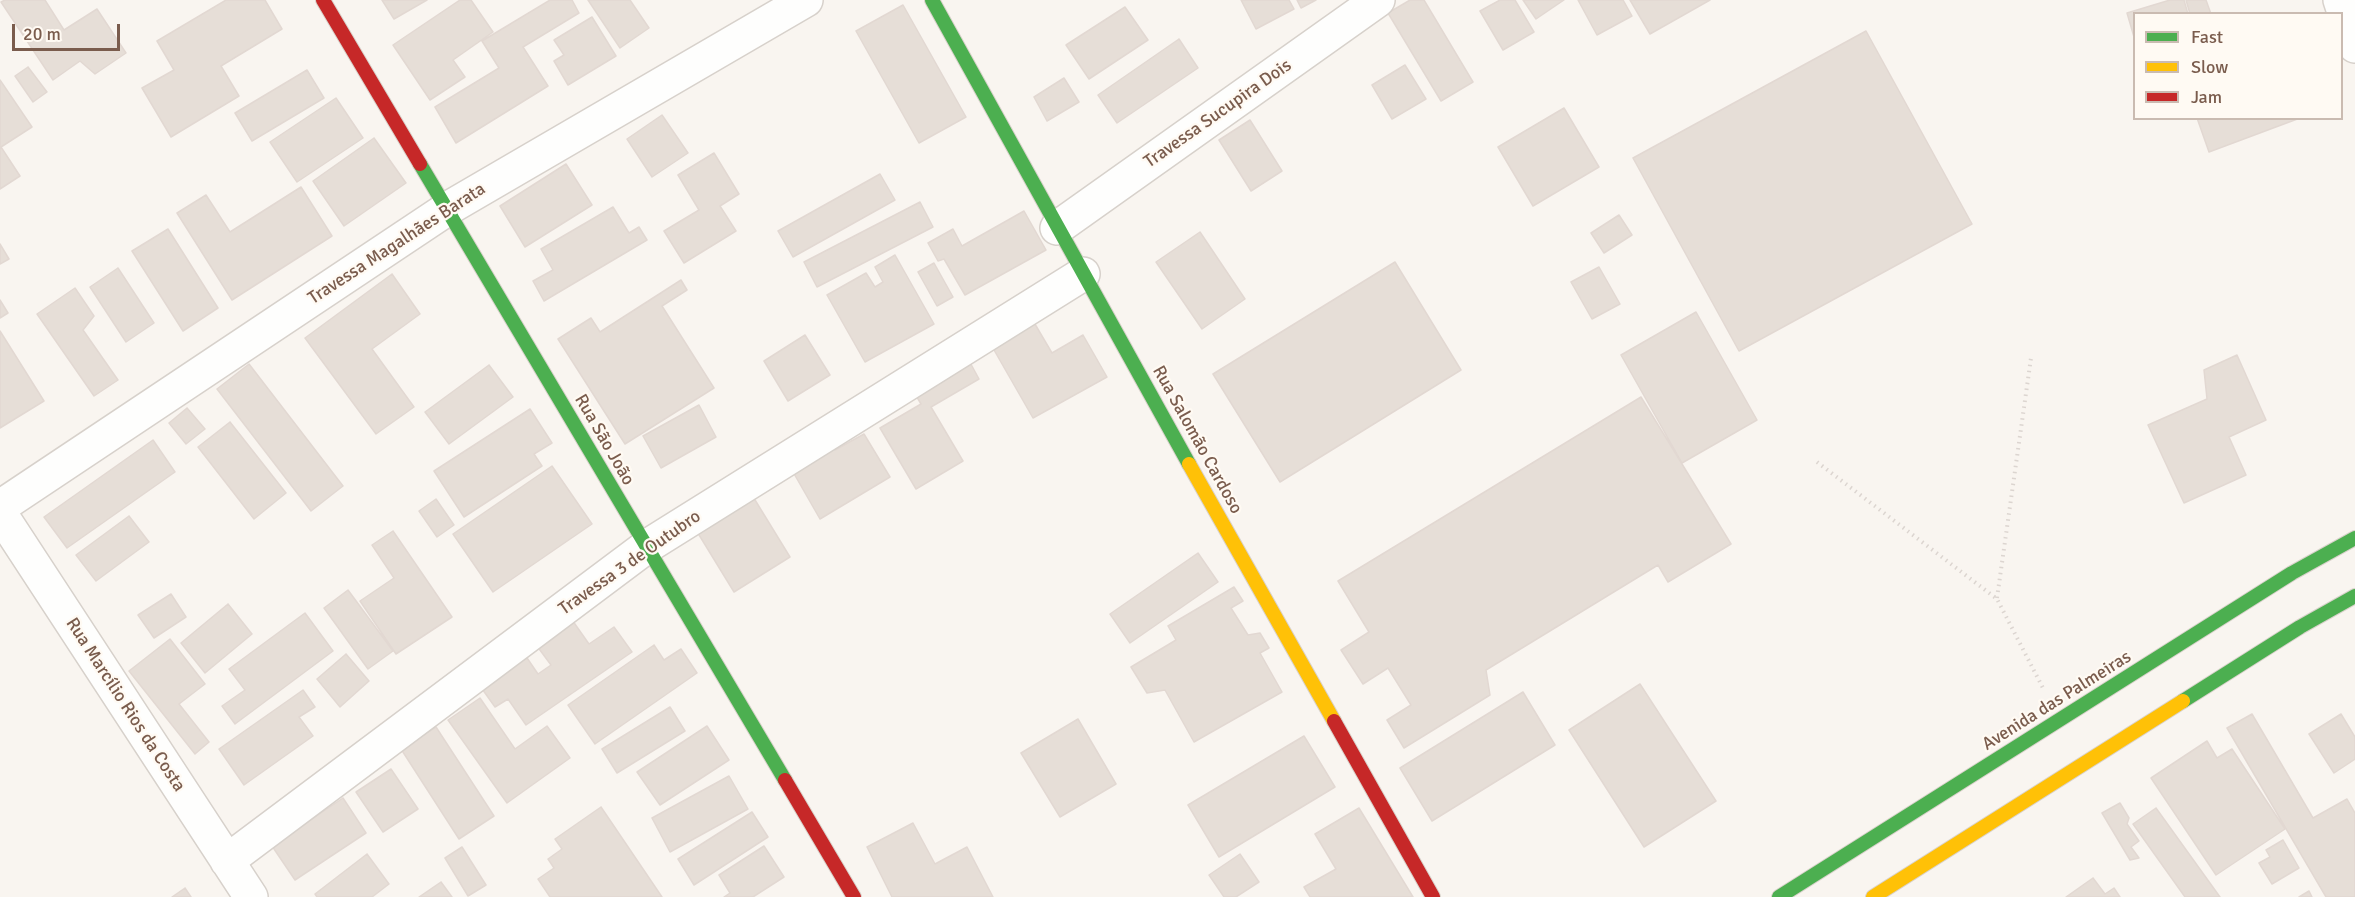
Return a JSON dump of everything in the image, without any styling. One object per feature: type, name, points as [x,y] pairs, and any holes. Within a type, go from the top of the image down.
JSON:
[{"type":"street","name":"Rua São João","points":[[323,0],[854,897]]},
{"type":"street","name":"Travessa Magalhães Barata","points":[[0,507],[447,209],[806,0]]},
{"type":"street","name":"Rua Salomão Cardoso","points":[[932,0],[1057,228],[1433,897]]},
{"type":"street","name":"Travessa Sucupira Dois","points":[[1057,228],[1378,0]]},
{"type":"street","points":[[2340,0],[2355,46]]},
{"type":"street","name":"Travessa 3 de Outubro","points":[[227,861],[646,547],[1083,274]]},
{"type":"street","name":"Rua Marcílio Rios da Costa","points":[[0,513],[250,897]]},
{"type":"street","name":"Avenida das Palmeiras","points":[[1779,897],[2292,573],[2355,538]]},
{"type":"street","points":[[1873,897],[2300,627],[2355,596]]},
{"type":"path","points":[[1997,599],[2031,358]]},
{"type":"path","points":[[1817,462],[1997,599],[2060,720]]},
{"type":"building","points":[[5,0],[45,0],[64,30],[97,9],[126,53],[95,74],[80,61],[53,80],[1,2]]},
{"type":"building","points":[[226,0],[265,0],[282,29],[221,66],[239,96],[171,137],[142,88],[174,70],[157,41]]},
{"type":"building","points":[[382,0],[427,0],[394,19]]},
{"type":"building","points":[[460,0],[471,0],[493,32],[453,60],[465,77],[430,100],[393,45]]},
{"type":"building","points":[[550,0],[572,0],[579,13],[523,47],[548,86],[456,143],[435,107],[499,68],[482,41]]},
{"type":"building","points":[[588,0],[630,0],[649,28],[620,48]]},
{"type":"building","points":[[1241,0],[1289,0],[1294,9],[1256,29]]},
{"type":"building","points":[[1297,0],[1316,0],[1301,8]]},
{"type":"building","points":[[1410,0],[1424,0],[1473,82],[1441,101],[1388,13]]},
{"type":"building","points":[[1500,0],[1515,0],[1534,32],[1503,50],[1480,11]]},
{"type":"building","points":[[1523,0],[1564,0],[1536,19]]},
{"type":"building","points":[[1578,0],[1623,0],[1632,16],[1597,35]]},
{"type":"building","points":[[1630,0],[1710,0],[1650,34]]},
{"type":"building","points":[[2170,0],[2184,0],[2187,12],[2133,12],[2133,34],[2127,13]]},
{"type":"building","points":[[2186,0],[2206,0],[2210,12],[2189,12]]},
{"type":"building","points":[[903,5],[966,117],[919,143],[856,31]]},
{"type":"building","points":[[1125,7],[1148,40],[1089,79],[1066,45]]},
{"type":"building","points":[[592,17],[616,56],[568,85],[554,61],[564,55],[554,40]]},
{"type":"building","points":[[1866,31],[1972,224],[1739,351],[1633,158]]},
{"type":"building","points":[[1179,39],[1198,68],[1117,123],[1098,95]]},
{"type":"building","points":[[1405,65],[1426,99],[1392,119],[1372,85]]},
{"type":"building","points":[[28,67],[47,92],[33,102],[15,76]]},
{"type":"building","points":[[307,70],[324,98],[252,141],[235,113]]},
{"type":"building","points":[[1064,78],[1079,102],[1047,121],[1034,97]]},
{"type":"building","points":[[0,80],[32,127],[1,147],[20,176],[0,189]]},
{"type":"building","points":[[336,98],[363,138],[297,182],[270,142]]},
{"type":"building","points":[[1564,108],[1599,167],[1533,206],[1498,147]]},
{"type":"building","points":[[662,115],[688,153],[652,177],[627,139]]},
{"type":"building","points":[[1250,120],[1282,171],[1251,191],[1219,140]]},
{"type":"building","points":[[2198,120],[2295,120],[2209,152]]},
{"type":"building","points":[[374,138],[406,183],[344,226],[313,181]]},
{"type":"building","points":[[714,153],[739,194],[720,206],[736,231],[684,263],[664,231],[699,210],[678,175]]},
{"type":"building","points":[[566,164],[592,205],[525,247],[500,206]]},
{"type":"building","points":[[880,174],[895,200],[793,257],[778,231]]},
{"type":"building","points":[[301,187],[332,236],[232,300],[177,213],[206,195],[230,232]]},
{"type":"building","points":[[920,202],[933,227],[817,287],[804,262]]},
{"type":"building","points":[[613,207],[629,233],[639,227],[647,240],[544,301],[533,281],[553,270],[541,249]]},
{"type":"building","points":[[1024,211],[1046,250],[965,295],[944,259],[938,261],[928,243],[953,229],[962,246]]},
{"type":"building","points":[[1619,215],[1632,235],[1604,253],[1591,233]]},
{"type":"building","points":[[168,229],[218,308],[183,331],[132,251]]},
{"type":"building","points":[[1200,232],[1245,299],[1202,329],[1156,262]]},
{"type":"building","points":[[0,244],[9,259],[0,264]]},
{"type":"building","points":[[895,255],[934,324],[865,362],[827,295],[866,273],[875,287],[883,282],[875,267]]},
{"type":"building","points":[[1395,262],[1461,370],[1280,482],[1213,374]]},
{"type":"building","points":[[934,263],[953,297],[937,306],[918,272]]},
{"type":"building","points":[[1599,267],[1620,304],[1592,319],[1571,282]]},
{"type":"building","points":[[118,268],[154,323],[126,342],[90,287]]},
{"type":"building","points":[[392,274],[420,314],[372,349],[414,407],[376,434],[305,338]]},
{"type":"building","points":[[681,280],[687,290],[662,306],[714,388],[625,444],[558,339],[591,318],[600,332]]},
{"type":"building","points":[[75,288],[94,316],[83,330],[118,380],[94,396],[37,314]]},
{"type":"building","points":[[0,300],[8,313],[0,318]]},
{"type":"building","points":[[1696,312],[1757,420],[1682,463],[1621,355]]},
{"type":"building","points":[[1032,319],[1052,353],[1083,335],[1107,377],[1033,418],[990,343]]},
{"type":"building","points":[[0,331],[44,401],[0,428]]},
{"type":"building","points":[[805,335],[830,375],[788,401],[764,361]]},
{"type":"building","points":[[966,355],[979,379],[931,407],[963,461],[916,489],[880,428],[921,404],[911,387]]},
{"type":"building","points":[[2237,355],[2266,420],[2229,437],[2246,475],[2184,503],[2148,425],[2207,399],[2204,370]]},
{"type":"building","points":[[249,364],[343,486],[311,511],[217,389]]},
{"type":"building","points":[[489,365],[513,397],[449,444],[425,412]]},
{"type":"building","points":[[1641,397],[1731,544],[1668,582],[1658,565],[1486,670],[1490,695],[1404,748],[1387,720],[1411,705],[1388,668],[1363,684],[1341,650],[1369,632],[1338,581]]},
{"type":"building","points":[[699,405],[716,437],[661,468],[643,436]]},
{"type":"building","points":[[187,408],[205,429],[186,444],[169,423]]},
{"type":"building","points":[[530,409],[552,443],[534,454],[542,466],[464,517],[434,471]]},
{"type":"building","points":[[230,422],[286,493],[254,519],[198,447]]},
{"type":"building","points":[[864,434],[890,477],[820,519],[789,465],[830,440],[835,450]]},
{"type":"building","points":[[153,440],[175,472],[67,548],[44,517]]},
{"type":"building","points":[[552,466],[592,524],[493,592],[453,534]]},
{"type":"building","points":[[752,495],[790,557],[734,592],[696,530]]},
{"type":"building","points":[[436,499],[454,525],[437,537],[419,511]]},
{"type":"building","points":[[129,516],[149,542],[96,581],[76,555]]},
{"type":"building","points":[[393,531],[452,617],[396,654],[360,601],[394,578],[372,545]]},
{"type":"building","points":[[1198,553],[1218,582],[1130,643],[1110,614]]},
{"type":"building","points":[[1234,587],[1243,601],[1231,608],[1248,635],[1260,633],[1269,648],[1260,653],[1282,692],[1194,742],[1165,690],[1147,693],[1131,667],[1176,640],[1168,626]]},
{"type":"building","points":[[348,590],[393,651],[368,669],[324,608]]},
{"type":"building","points":[[171,594],[186,617],[154,638],[138,615]]},
{"type":"building","points":[[228,604],[252,634],[205,673],[181,643]]},
{"type":"building","points":[[305,613],[333,651],[235,724],[222,706],[245,690],[229,669]]},
{"type":"building","points":[[570,617],[589,644],[614,627],[632,652],[526,725],[508,699],[495,707],[480,686],[525,655],[538,674],[551,665],[534,642]]},
{"type":"building","points":[[170,639],[205,684],[179,704],[209,742],[195,754],[129,671]]},
{"type":"building","points":[[654,645],[664,660],[681,649],[697,673],[595,744],[568,705]]},
{"type":"building","points":[[346,654],[369,681],[340,707],[317,679]]},
{"type":"building","points":[[1640,684],[1716,801],[1644,847],[1569,730]]},
{"type":"building","points":[[303,690],[315,707],[299,717],[313,736],[244,785],[219,749]]},
{"type":"building","points":[[1523,692],[1555,745],[1432,821],[1400,768]]},
{"type":"building","points":[[480,698],[515,749],[547,726],[570,758],[507,803],[448,720]]},
{"type":"building","points":[[670,707],[685,731],[617,773],[602,749]]},
{"type":"building","points":[[2252,714],[2313,818],[2347,799],[2355,813],[2355,897],[2326,897],[2227,728]]},
{"type":"building","points":[[2341,714],[2355,737],[2355,759],[2334,773],[2309,734]]},
{"type":"building","points":[[1078,719],[1116,784],[1060,817],[1021,753]]},
{"type":"building","points":[[707,726],[729,760],[660,805],[637,772]]},
{"type":"building","points":[[436,727],[494,816],[459,839],[401,749]]},
{"type":"building","points":[[1304,736],[1335,787],[1219,857],[1188,805]]},
{"type":"building","points":[[2207,741],[2217,758],[2232,749],[2285,829],[2216,875],[2151,778]]},
{"type":"building","points":[[391,769],[418,809],[383,832],[356,792]]},
{"type":"building","points":[[729,776],[748,809],[670,852],[652,818]]},
{"type":"building","points":[[343,798],[366,833],[295,880],[272,846]]},
{"type":"building","points":[[2120,803],[2129,818],[2127,824],[2139,841],[2131,847],[2139,858],[2130,860],[2102,813]]},
{"type":"building","points":[[601,807],[662,897],[550,897],[538,879],[554,868],[548,859],[562,849],[555,839]]},
{"type":"building","points":[[1359,808],[1413,897],[1310,897],[1304,887],[1336,869],[1315,834]]},
{"type":"building","points":[[2156,808],[2220,897],[2185,897],[2133,824]]},
{"type":"building","points":[[752,812],[768,837],[694,885],[678,859]]},
{"type":"building","points":[[913,823],[935,864],[967,847],[993,897],[892,897],[867,847]]},
{"type":"building","points":[[2283,840],[2299,868],[2272,884],[2259,863],[2270,857],[2266,850]]},
{"type":"building","points":[[764,846],[784,877],[753,897],[724,897],[730,893],[719,875]]},
{"type":"building","points":[[462,847],[486,885],[468,896],[445,858]]},
{"type":"building","points":[[367,854],[389,884],[372,897],[317,897],[315,894]]},
{"type":"building","points":[[1240,854],[1259,882],[1236,897],[1224,897],[1209,875]]},
{"type":"building","points":[[2093,878],[2105,894],[2114,888],[2120,897],[2066,897]]},
{"type":"building","points":[[441,882],[452,897],[419,897]]},
{"type":"building","points":[[185,888],[191,897],[172,897]]},
{"type":"building","points":[[2309,891],[2312,897],[2299,897]]},
{"type":"traffic: fast","points":[[932,0],[1189,464]]},
{"type":"traffic: fast","points":[[420,164],[785,780]]},
{"type":"traffic: fast","points":[[1779,897],[2292,573],[2355,538]]},
{"type":"traffic: fast","points":[[2183,701],[2300,627],[2355,596]]},
{"type":"traffic: slow","points":[[1189,464],[1334,721]]},
{"type":"traffic: slow","points":[[1873,897],[2183,701]]},
{"type":"traffic: jam","points":[[323,0],[420,164]]},
{"type":"traffic: jam","points":[[1334,721],[1433,897]]},
{"type":"traffic: jam","points":[[785,780],[854,897]]}]
